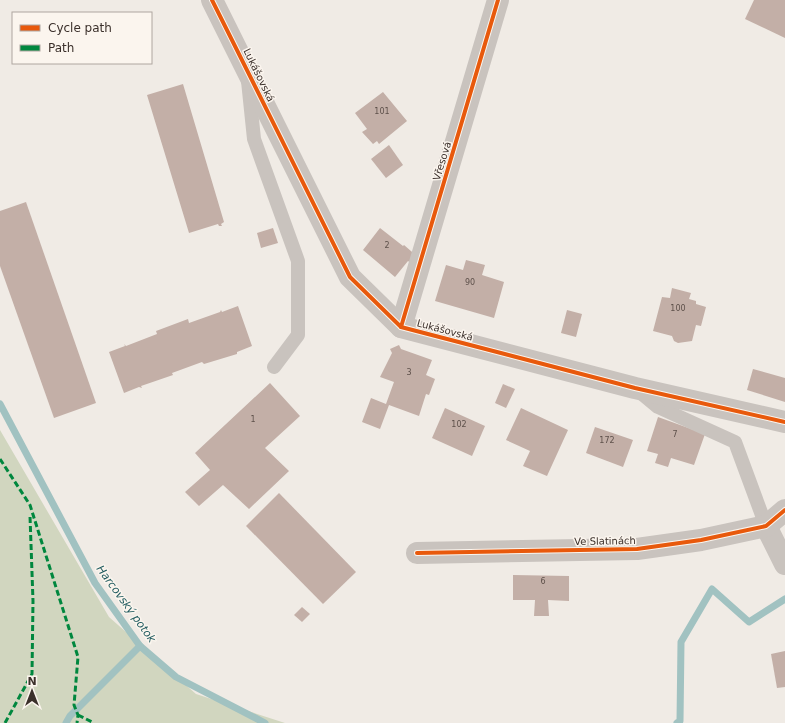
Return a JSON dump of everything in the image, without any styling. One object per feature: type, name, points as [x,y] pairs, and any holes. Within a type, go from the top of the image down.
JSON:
[{"type":"street","name":"Lukášovská","points":[[212,0],[350,276],[401,327],[635,388],[785,422]]},
{"type":"street","name":"Vřesová","points":[[401,327],[498,0]]},
{"type":"street","name":"Ve Slatinách","points":[[417,553],[637,549],[701,540],[766,526],[785,510]]},
{"type":"street","points":[[766,526],[785,564]]},
{"type":"lane","points":[[246,67],[254,139],[298,261],[298,335],[274,367]]},
{"type":"lane","points":[[635,388],[658,407],[736,442],[766,526]]},
{"type":"green space","points":[[0,430],[109,617],[196,694],[285,723],[0,723]]},
{"type":"building","points":[[754,0],[785,0],[785,38],[745,19]]},
{"type":"building","points":[[183,84],[224,222],[221,224],[222,226],[219,226],[218,224],[189,233],[147,95]]},
{"type":"building","points":[[383,92],[407,121],[379,144],[377,141],[373,144],[362,132],[367,129],[355,113]]},
{"type":"building","points":[[389,145],[403,165],[386,178],[371,159]]},
{"type":"building","points":[[26,202],[96,403],[54,418],[0,266],[0,211]]},
{"type":"building","points":[[273,228],[278,243],[261,248],[257,233]]},
{"type":"building","points":[[380,228],[419,258],[415,266],[408,261],[395,277],[363,250]]},
{"type":"building","points":[[466,260],[485,265],[482,275],[504,282],[494,318],[435,301],[446,265],[463,270]]},
{"type":"building","points":[[672,288],[691,293],[689,299],[696,301],[696,304],[706,307],[701,326],[696,325],[692,341],[678,343],[674,341],[672,336],[653,331],[662,297],[670,298]]},
{"type":"building","points":[[238,306],[252,346],[237,352],[237,354],[204,364],[202,362],[172,373],[173,375],[141,386],[142,388],[139,387],[124,393],[109,352],[125,346],[124,344],[126,346],[157,334],[156,331],[188,319],[189,323],[220,312],[221,310],[222,312]]},
{"type":"building","points":[[567,310],[582,314],[576,337],[561,333]]},
{"type":"building","points":[[399,345],[401,349],[432,360],[426,375],[435,379],[429,395],[426,394],[419,416],[389,405],[380,429],[362,422],[371,398],[386,404],[394,382],[380,377],[392,353],[390,349]]},
{"type":"building","points":[[753,369],[785,378],[785,402],[747,390]]},
{"type":"building","points":[[270,383],[300,416],[265,448],[289,471],[249,509],[223,485],[199,506],[185,492],[210,470],[195,453]]},
{"type":"building","points":[[503,384],[515,389],[506,408],[495,403]]},
{"type":"building","points":[[445,408],[485,426],[472,456],[432,438]]},
{"type":"building","points":[[521,408],[568,430],[547,476],[523,466],[530,451],[506,440]]},
{"type":"building","points":[[658,417],[705,434],[694,465],[671,458],[668,467],[655,463],[658,454],[647,451]]},
{"type":"building","points":[[595,427],[633,440],[623,467],[586,453]]},
{"type":"building","points":[[279,493],[356,572],[323,604],[246,526]]},
{"type":"building","points":[[513,575],[569,576],[569,601],[548,600],[549,616],[534,616],[535,600],[513,600]]},
{"type":"building","points":[[302,607],[310,614],[302,622],[294,615]]},
{"type":"building","points":[[785,651],[785,687],[777,688],[771,654]]},
{"type":"waterway","name":"Harcovský potok","points":[[0,404],[95,583],[140,646],[176,677],[265,723]]},
{"type":"waterway","name":"Harcovský potok","points":[[677,723],[680,721],[681,642],[712,589],[749,622],[785,599]]},
{"type":"waterway","points":[[66,723],[70,716],[140,646]]},
{"type":"marked path","points":[[0,459],[30,505],[78,657],[74,705],[78,715],[77,723]]},
{"type":"marked path","points":[[5,723],[32,674],[33,601],[30,516]]},
{"type":"marked path","points":[[78,715],[94,723]]},
{"type":"cycle path","points":[[212,0],[350,277],[401,327],[635,388],[785,422]]},
{"type":"cycle path","points":[[401,327],[498,0]]},
{"type":"cycle path","points":[[417,553],[637,549],[701,540],[766,526],[785,510]]}]
